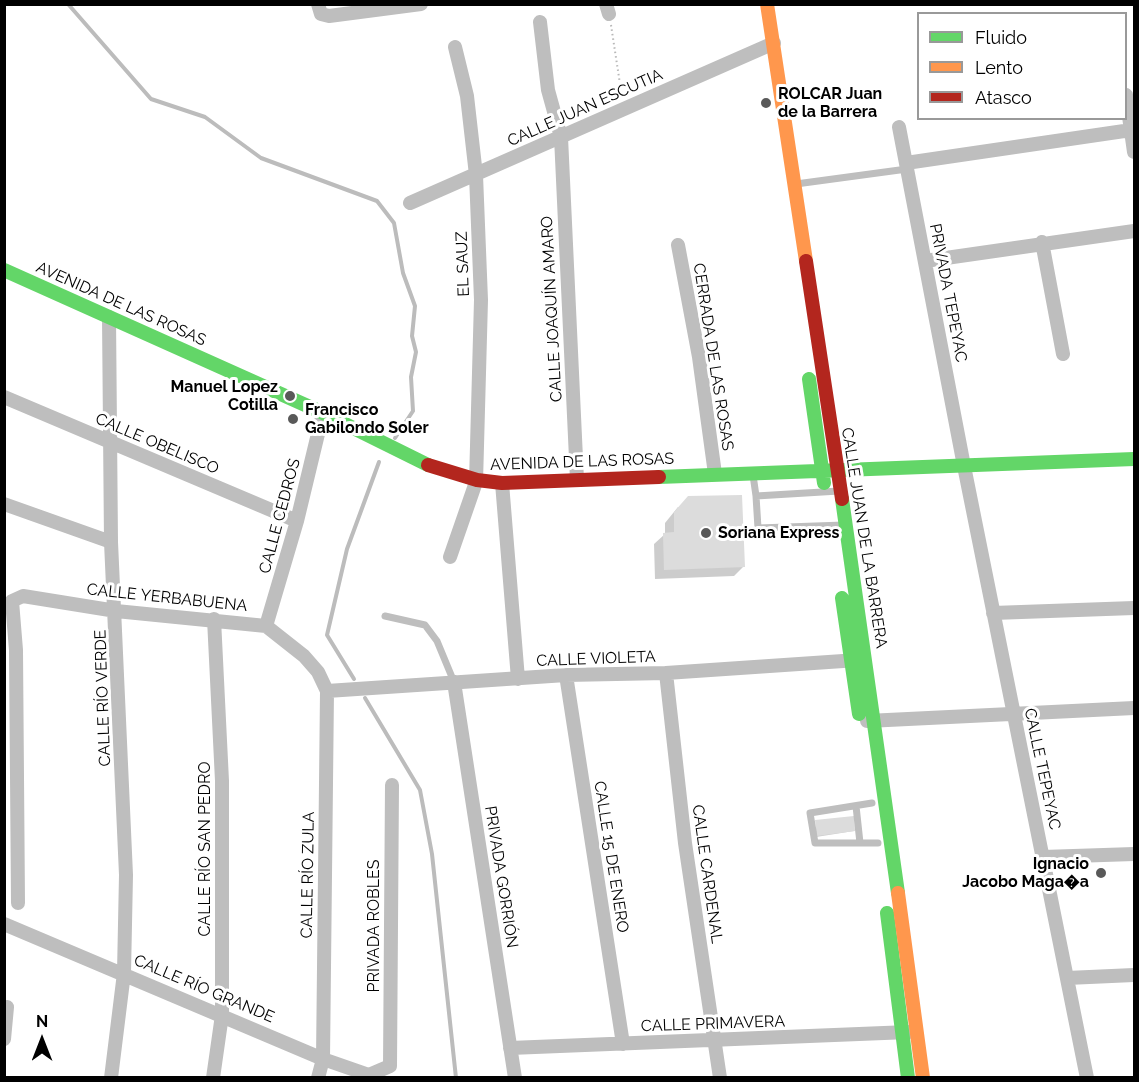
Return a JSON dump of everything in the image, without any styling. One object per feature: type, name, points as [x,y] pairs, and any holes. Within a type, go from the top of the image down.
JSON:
[{"type":"main road","name":"CALLE JUAN DE LA BARRERA","points":[[757,4],[768,44],[794,184],[833,508],[859,660],[881,818],[923,1077]]},
{"type":"main road","name":"CALLE JUAN DE LA BARRERA","points":[[767,4],[768,44],[829,470]]},
{"type":"main road","name":"AVENIDA DE LAS ROSAS","points":[[4,270],[323,413],[437,470],[476,482],[502,483],[1134,459]]},
{"type":"main road","name":"CALLE JUAN DE LA BARRERA","points":[[867,721],[872,803],[881,818],[878,843],[908,1077]]},
{"type":"street","points":[[320,9],[329,16],[421,4]]},
{"type":"street","name":"CALLE JOAQUÍN AMARO","points":[[540,22],[548,90],[561,137],[577,480]]},
{"type":"street","name":"CALLE JUAN ESCUTIA","points":[[410,203],[768,44]]},
{"type":"street","name":"EL SAUZ","points":[[450,557],[476,482],[481,300],[476,175],[467,96],[455,47]]},
{"type":"street","points":[[1127,107],[1134,152]]},
{"type":"street","name":"PRIVADA TEPEYAC","points":[[899,127],[964,466]]},
{"type":"street","points":[[907,166],[1131,130]]},
{"type":"street","points":[[925,261],[1042,242],[1134,231]]},
{"type":"street","points":[[1042,242],[1063,354]]},
{"type":"street","name":"CERRADA DE LAS ROSAS","points":[[678,245],[699,357],[715,474]]},
{"type":"street","name":"CALLE RÍO VERDE","points":[[109,317],[111,542],[116,611],[126,875],[124,973],[111,1077]]},
{"type":"street","name":"CALLE OBELISCO","points":[[4,397],[297,521]]},
{"type":"street","name":"CALLE CEDROS","points":[[266,626],[297,521],[323,413]]},
{"type":"street","name":"CALLE TEPEYAC","points":[[964,466],[1087,1077]]},
{"type":"street","points":[[502,483],[518,679]]},
{"type":"street","points":[[4,504],[111,542]]},
{"type":"street","name":"CALLE YERBABUENA","points":[[10,648],[12,601],[23,596],[116,611],[266,626],[304,656],[318,672],[327,691]]},
{"type":"street","points":[[993,613],[1134,608]]},
{"type":"street","name":"CALLE RÍO SAN PEDRO","points":[[213,1077],[222,1015],[222,781],[214,619]]},
{"type":"street","points":[[10,648],[18,903]]},
{"type":"street","name":"CALLE VIOLETA","points":[[327,691],[566,675],[666,673],[859,660]]},
{"type":"street","name":"CALLE CARDENAL","points":[[666,673],[685,843],[720,1077]]},
{"type":"street","name":"CALLE 15 DE ENERO","points":[[566,675],[623,1044]]},
{"type":"street","name":"PRIVADA GORRIÓN","points":[[454,682],[515,1077]]},
{"type":"street","name":"CALLE RÍO ZULA","points":[[318,1077],[322,1059],[327,691]]},
{"type":"street","points":[[867,721],[1134,708]]},
{"type":"street","name":"PRIVADA ROBLES","points":[[390,1066],[392,785]]},
{"type":"street","points":[[1043,857],[1134,854]]},
{"type":"street","name":"CALLE RÍO GRANDE","points":[[4,924],[322,1059],[369,1075],[390,1066]]},
{"type":"street","points":[[1067,978],[1134,975]]},
{"type":"street","points":[[4,1039],[7,1007]]},
{"type":"street","name":"CALLE PRIMAVERA","points":[[510,1048],[917,1032]]},
{"type":"lane","points":[[794,184],[907,166]]},
{"type":"lane","points":[[753,472],[758,528],[833,508]]},
{"type":"lane","points":[[756,496],[833,508]]},
{"type":"lane","points":[[385,616],[425,625],[437,640],[454,682]]},
{"type":"lane","points":[[872,803],[810,813],[815,843],[878,843]]},
{"type":"lane","points":[[856,806],[861,843]]},
{"type":"path","points":[[607,9],[624,108]]},
{"type":"building","name":"Soriana Express","points":[[742,495],[745,567],[664,570],[663,533],[674,532],[674,512],[688,496]]},
{"type":"building","points":[[854,816],[855,831],[817,836],[815,820]]},
{"type":"waterway","points":[[68,4],[151,99],[205,117],[261,158],[377,201],[394,223],[403,273],[415,306],[412,336],[416,352],[411,377],[413,411],[395,438]]},
{"type":"waterway","points":[[354,679],[327,635],[347,549],[379,462]]},
{"type":"waterway","points":[[365,698],[420,790],[432,854],[456,1078]]},
{"type":"traffic: fast","points":[[4,270],[321,412],[428,465]]},
{"type":"traffic: fast","points":[[809,379],[824,483]]},
{"type":"traffic: fast","points":[[659,477],[1134,459]]},
{"type":"traffic: fast","points":[[842,499],[898,893]]},
{"type":"traffic: fast","points":[[842,598],[859,714]]},
{"type":"traffic: fast","points":[[887,913],[908,1078]]},
{"type":"traffic: slow","points":[[767,4],[806,261]]},
{"type":"traffic: slow","points":[[898,893],[923,1078]]},
{"type":"traffic: jam","points":[[806,261],[842,499]]},
{"type":"traffic: jam","points":[[428,465],[477,480],[502,483],[659,477]]},
{"type":"place","name":"ROLCAR Juan de la Barrera","points":[[766,103]]},
{"type":"place","name":"Manuel Lopez Cotilla","points":[[290,396]]},
{"type":"place","name":"Francisco Gabilondo Soler","points":[[293,419]]},
{"type":"place","name":"Soriana Express","points":[[706,533]]},
{"type":"place","name":"Ignacio Jacobo Maga�a","points":[[1101,873]]}]
